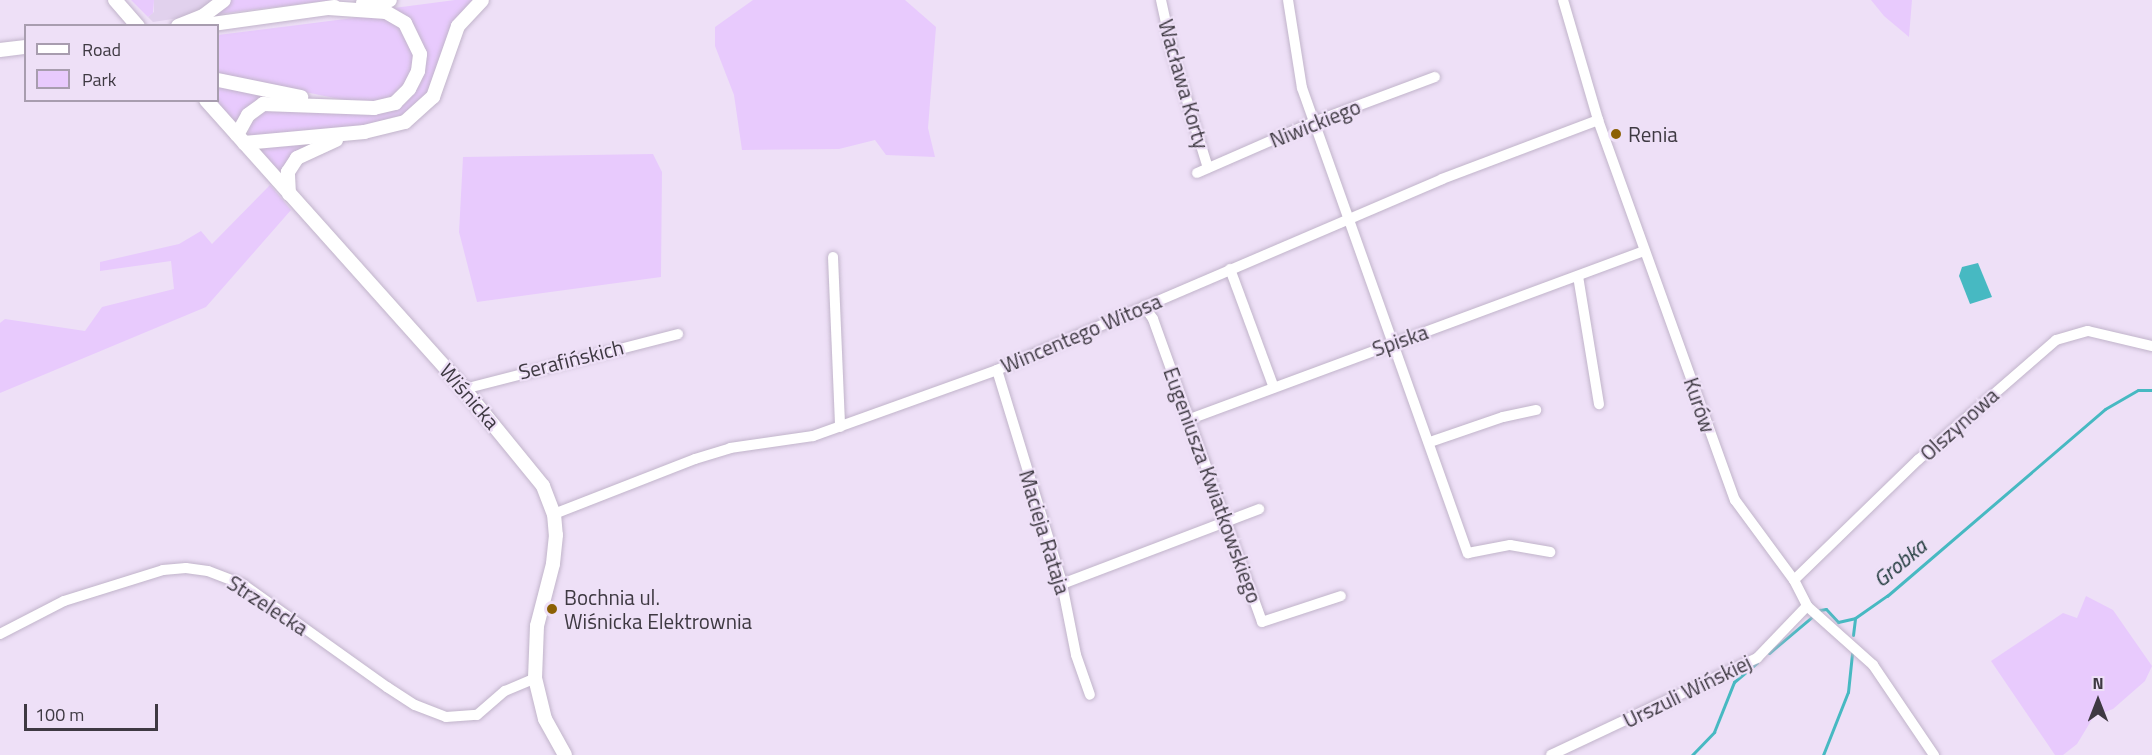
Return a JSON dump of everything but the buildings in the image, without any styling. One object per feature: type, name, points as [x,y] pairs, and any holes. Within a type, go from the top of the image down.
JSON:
[{"type":"main road","points":[[115,0],[136,24]]},
{"type":"main road","points":[[183,24],[203,16],[224,0]]},
{"type":"main road","points":[[212,24],[390,0]]},
{"type":"main road","points":[[290,194],[288,172],[304,151],[405,122],[425,106],[437,87],[458,26],[482,0]]},
{"type":"main road","points":[[328,8],[368,8],[395,15],[411,29],[420,54],[414,81],[395,103],[374,108],[263,104],[248,115],[240,139],[364,132]]},
{"type":"main road","points":[[0,50],[24,47]]},
{"type":"main road","points":[[219,80],[338,105]]},
{"type":"main road","name":"Wiśnicka","points":[[208,102],[464,389],[543,486],[554,514],[553,564],[537,626],[535,678],[545,719],[565,755]]},
{"type":"street","name":"Wacława Korty","points":[[1161,0],[1173,55],[1208,168]]},
{"type":"street","points":[[1288,0],[1302,88],[1347,220],[1430,442],[1468,553],[1510,544],[1550,552]]},
{"type":"street","name":"Kurów","points":[[1563,0],[1598,120],[1643,251],[1735,500],[1794,580],[1812,611],[1856,646],[1873,665],[1934,755]]},
{"type":"street","name":"Niwickiego","points":[[1197,173],[1314,122],[1435,77]]},
{"type":"street","name":"Wincentego Witosa","points":[[554,514],[721,451],[840,428],[997,370],[1347,220],[1598,120]]},
{"type":"street","name":"Spiska","points":[[1190,419],[1273,386],[1643,251]]},
{"type":"street","points":[[833,257],[840,428]]},
{"type":"street","points":[[1230,269],[1273,386]]},
{"type":"street","points":[[1578,276],[1599,404]]},
{"type":"street","name":"Eugeniusza Kwiatkowskiego","points":[[1143,306],[1153,319],[1262,622],[1341,596]]},
{"type":"street","name":"Olszynowa","points":[[1794,580],[1918,460],[2056,340],[2088,332],[2152,346]]},
{"type":"street","name":"Serafińskich","points":[[464,389],[678,334]]},
{"type":"street","name":"Macieja Rataja","points":[[997,370],[1062,584],[1076,655],[1090,695]]},
{"type":"street","points":[[1430,442],[1503,417],[1536,411]]},
{"type":"street","points":[[1062,584],[1259,509]]},
{"type":"street","name":"Strzelecka","points":[[0,634],[64,601],[145,575],[186,568],[208,571],[244,585],[387,687],[432,712],[455,718],[477,715],[515,684],[535,678]]},
{"type":"street","name":"Urszuli Wińskiej","points":[[1551,755],[1757,658],[1812,611]]},
{"type":"shaded area","points":[[154,0],[217,0],[192,16],[153,22],[148,17],[154,12]]},
{"type":"green space","points":[[131,0],[154,0],[153,13],[148,17]]},
{"type":"green space","points":[[231,0],[332,0],[218,14]]},
{"type":"green space","points":[[455,0],[474,0],[431,90],[414,111],[387,124],[247,138],[251,123],[268,109],[366,114],[387,112],[405,104],[421,83],[425,50],[410,21],[394,8]]},
{"type":"green space","points":[[753,0],[905,0],[936,27],[928,128],[935,157],[886,155],[875,140],[839,149],[742,150],[734,95],[715,46],[715,27]]},
{"type":"green space","points":[[1871,0],[1912,0],[1909,37],[1884,16]]},
{"type":"green space","points":[[377,15],[401,27],[416,59],[407,88],[383,104],[354,102],[219,74],[219,35]]},
{"type":"green space","points":[[219,84],[307,101],[250,106],[234,123],[214,102],[219,102]]},
{"type":"green space","points":[[311,143],[293,154],[284,180],[259,151],[262,147]]},
{"type":"green space","points":[[653,154],[662,172],[661,277],[477,302],[459,232],[463,157]]},
{"type":"green space","points":[[270,185],[291,210],[206,307],[0,393],[0,323],[5,319],[85,331],[102,307],[174,289],[171,261],[100,271],[100,262],[179,244],[201,231],[212,244]]},
{"type":"green space","points":[[2086,596],[2113,610],[2152,666],[2145,681],[2113,709],[2094,716],[2077,744],[2063,755],[2055,755],[1991,661],[2063,613],[2077,618]]},
{"type":"water","points":[[1978,263],[1992,297],[1970,304],[1959,276],[1962,267]]},
{"type":"waterway","name":"Grobka","points":[[1769,653],[1820,610],[1826,609],[1838,622],[1855,618],[1887,596],[2105,409],[2138,390],[2152,390]]},
{"type":"waterway","points":[[1853,635],[1855,619]]},
{"type":"waterway","points":[[1823,755],[1848,692],[1852,653]]},
{"type":"waterway","name":"Grobka","points":[[1692,755],[1714,732],[1734,682],[1757,663]]},
{"type":"place","name":"Renia","points":[[1616,134]]},
{"type":"place","name":"Bochnia ul. Wiśnicka Elektrownia","points":[[552,609]]}]
